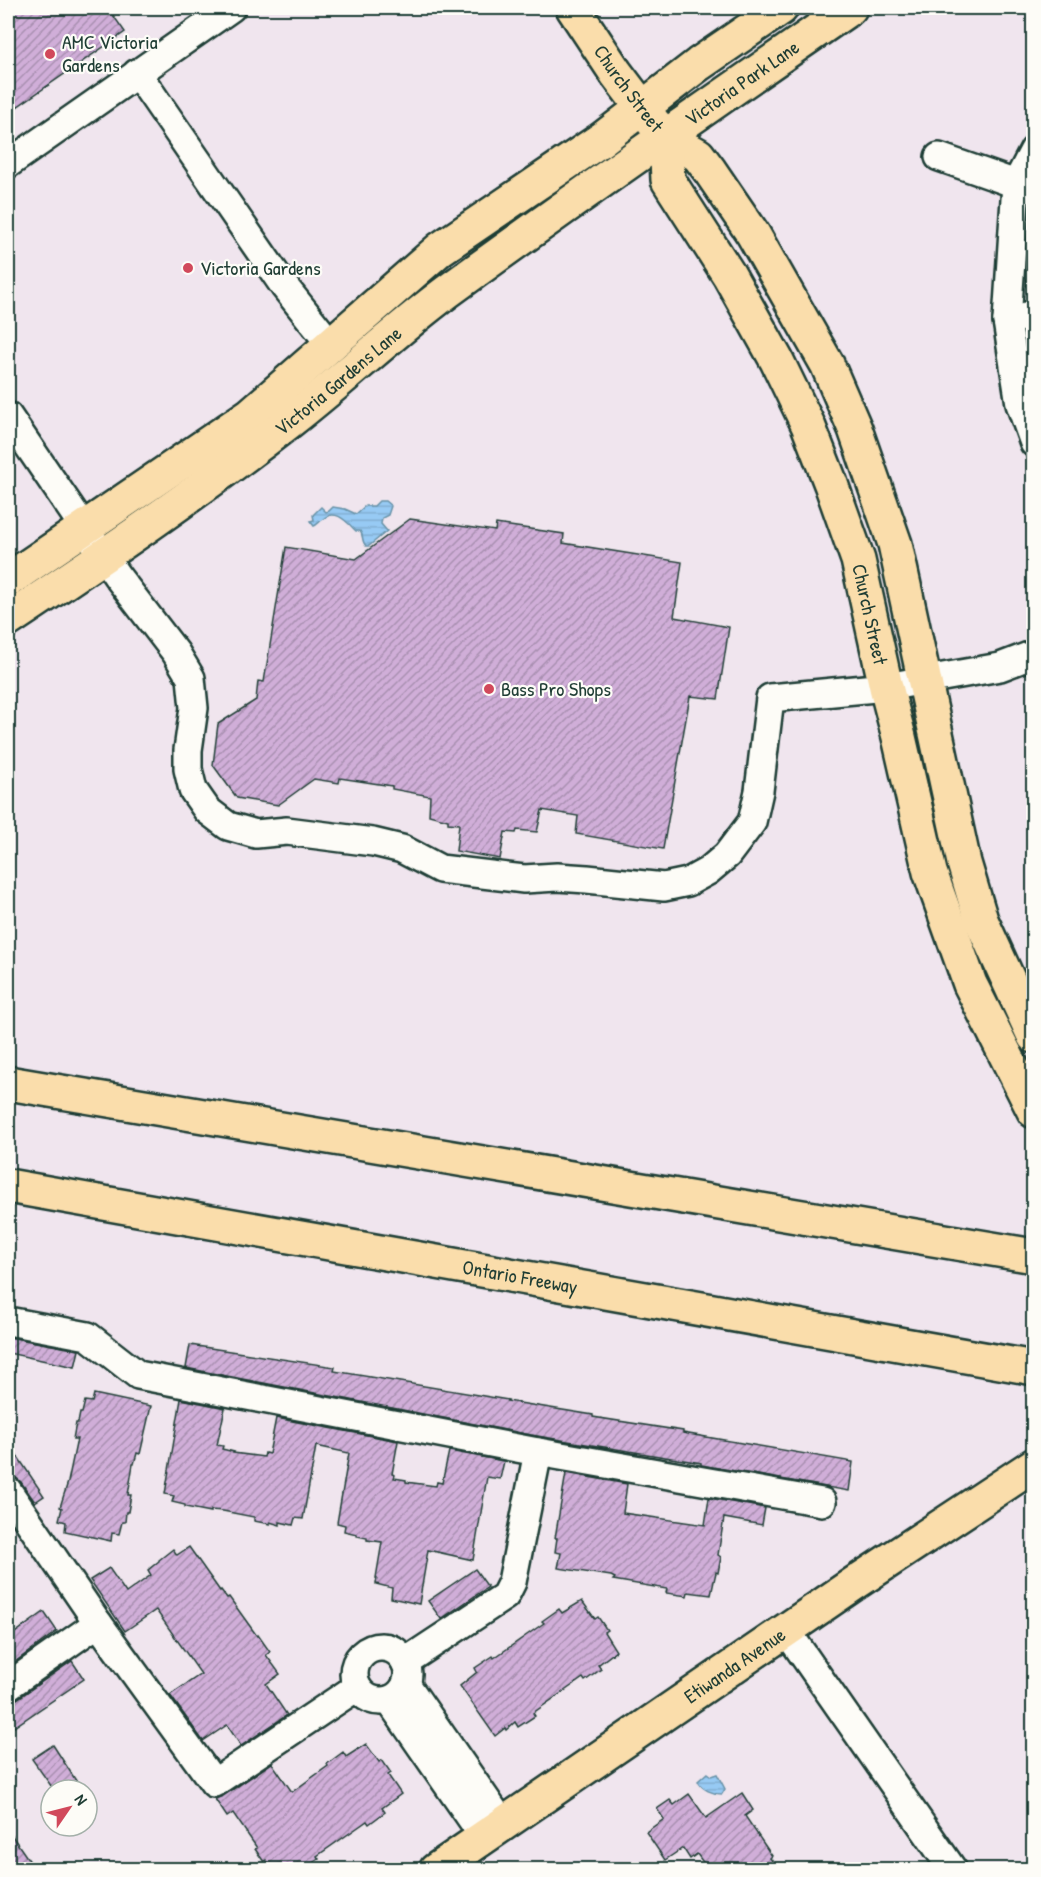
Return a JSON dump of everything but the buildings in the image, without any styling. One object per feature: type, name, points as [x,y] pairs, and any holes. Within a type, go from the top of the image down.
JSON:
[{"type":"main road","name":"Church Street","points":[[573,8],[616,74],[666,137],[698,155],[710,171],[753,234],[826,364],[855,429],[895,544],[964,863],[981,920],[1034,1036]]},
{"type":"main road","name":"Victoria Park Lane","points":[[642,108],[699,64],[781,8]]},
{"type":"main road","name":"Victoria Park Lane","points":[[666,137],[850,8]]},
{"type":"main road","name":"Victoria Gardens Lane","points":[[8,580],[250,415],[440,249],[590,147],[642,108]]},
{"type":"main road","name":"Church Street","points":[[666,137],[668,180],[729,275],[777,361],[808,425],[831,484],[858,560],[930,872],[970,984],[1034,1111]]},
{"type":"main road","name":"Victoria Gardens Lane","points":[[8,620],[224,472],[439,298],[666,137]]},
{"type":"main road","points":[[8,1083],[1034,1256]]},
{"type":"main road","name":"Ontario Freeway","points":[[8,1186],[1034,1368]]},
{"type":"main road","name":"Etiwanda Avenue","points":[[436,1869],[786,1630],[1034,1465]]},
{"type":"street","points":[[8,164],[231,8]]},
{"type":"street","points":[[137,73],[284,286],[331,345]]},
{"type":"street","points":[[1034,150],[1016,184],[1007,321],[1020,404],[1034,443]]},
{"type":"street","points":[[939,158],[1016,184]]},
{"type":"street","points":[[1007,321],[1034,314]]},
{"type":"street","points":[[8,416],[103,556],[176,653],[191,678],[194,708],[188,750],[188,769],[193,790],[207,810],[228,826],[256,834],[287,831],[373,842],[402,849],[440,869],[524,879],[557,877],[664,887],[688,882],[708,871],[727,855],[752,822],[759,791],[770,698],[886,687],[1000,667],[1034,654]]},
{"type":"street","points":[[8,1322],[88,1336],[138,1375],[538,1452],[822,1502]]},
{"type":"street","points":[[494,1831],[400,1682],[400,1655],[387,1647],[371,1648],[358,1657],[353,1672],[357,1687],[363,1695],[371,1700],[380,1701],[400,1682],[505,1596],[512,1582],[538,1452]]},
{"type":"street","points":[[8,1491],[98,1623],[214,1783],[357,1687]]},
{"type":"street","points":[[8,1686],[98,1623]]},
{"type":"street","points":[[786,1630],[953,1869]]},
{"type":"water","points":[[379,501],[385,501],[391,506],[388,515],[382,518],[381,524],[387,531],[369,546],[364,544],[360,531],[356,531],[341,517],[327,516],[314,526],[310,521],[314,520],[313,515],[321,507],[326,512],[333,507],[356,514],[365,506],[374,506]]},
{"type":"water","points":[[707,1773],[711,1776],[717,1774],[725,1789],[722,1794],[702,1787],[698,1781]]},
{"type":"place","name":"AMC Victoria Gardens","points":[[50,54]]},
{"type":"place","name":"Victoria Gardens","points":[[188,268]]},
{"type":"place","name":"Bass Pro Shops","points":[[489,689]]}]
